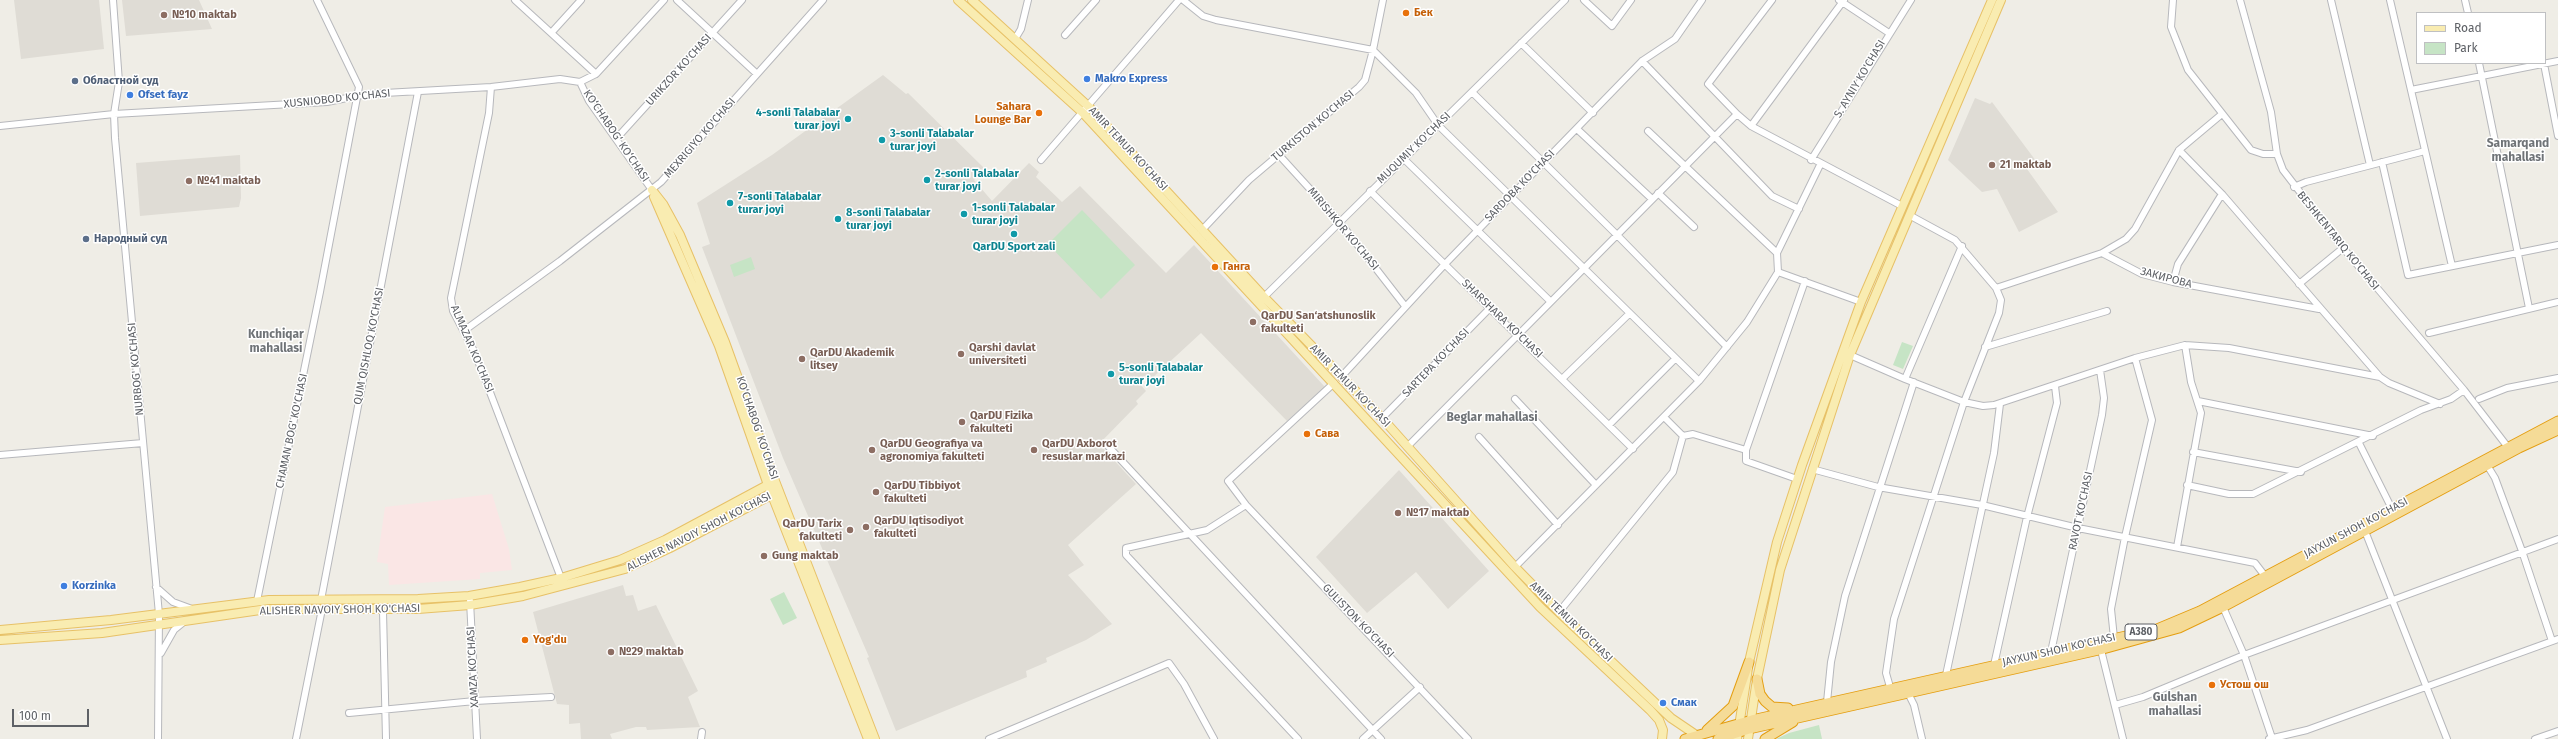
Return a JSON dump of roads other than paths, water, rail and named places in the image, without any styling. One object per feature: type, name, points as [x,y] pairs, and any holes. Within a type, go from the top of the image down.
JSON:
[{"type":"highway","name":"JAYXUN SHOH KO'CHASI","points":[[1802,713],[1827,702],[2157,629],[2183,619],[2392,509],[2507,446],[2558,421]]},
{"type":"highway","name":"JAYXUN SHOH KO'CHASI","points":[[1718,739],[1738,732],[1750,724],[1908,694],[2101,650],[2159,635],[2223,607],[2487,465],[2558,430]]},
{"type":"highway","points":[[1706,732],[1733,706],[1749,662]]},
{"type":"highway","points":[[1757,679],[1760,694],[1772,707],[1802,713]]},
{"type":"highway","points":[[1765,739],[1802,713]]},
{"type":"highway","name":"JAYXUN SHOH KO'CHASI","points":[[1686,739],[1706,732],[1738,732]]},
{"type":"main road","name":"AMIR TEMUR KO'CHASI","points":[[958,0],[1086,110],[1540,607],[1650,710],[1659,720],[1663,730],[1662,739]]},
{"type":"main road","name":"AMIR TEMUR KO'CHASI","points":[[972,0],[1086,110],[1203,229],[1264,297],[1382,418],[1515,567],[1559,612],[1671,718],[1696,735]]},
{"type":"main road","points":[[1748,739],[1757,679],[1780,570],[1812,469],[1859,330],[1909,214],[1987,21],[1992,0]]},
{"type":"main road","points":[[1738,732],[1749,662],[1777,542],[1797,479],[1851,327],[1902,206],[1987,21],[2001,0]]},
{"type":"main road","name":"KO‘CHABOG‘ KO‘CHASI","points":[[652,190],[663,204],[680,235],[738,374],[772,483],[876,739]]},
{"type":"main road","points":[[1851,327],[1859,330]]},
{"type":"main road","points":[[1334,383],[1341,377]]},
{"type":"main road","name":"ALISHER NAVOIY SHOH KO'CHASI","points":[[0,630],[159,614],[257,601],[383,600],[469,596],[561,578],[620,560],[651,547],[772,483]]},
{"type":"main road","name":"KO‘CHABOG‘ KO‘CHASI","points":[[776,493],[868,739]]},
{"type":"main road","name":"ALISHER NAVOIY SHOH KO'CHASI","points":[[0,640],[102,633],[267,609],[383,611],[470,605],[554,590],[625,570],[776,493]]},
{"type":"street","name":"NURBOG' KO'CHASI","points":[[113,0],[120,82],[114,114],[159,614],[160,654],[158,739]]},
{"type":"street","name":"CHAMAN BOG' KO'CHASI","points":[[257,601],[320,292],[359,87],[317,0]]},
{"type":"street","points":[[515,0],[552,32],[596,74]]},
{"type":"street","points":[[552,32],[581,0]]},
{"type":"street","points":[[580,82],[596,74],[664,0]]},
{"type":"street","points":[[677,0],[757,74]]},
{"type":"street","name":"URIKZOR KO'CHASI","points":[[616,140],[742,0]]},
{"type":"street","name":"MEXRIGIYO KO'CHASI","points":[[465,330],[560,261],[652,190],[823,0]]},
{"type":"street","points":[[1014,39],[1021,29],[1028,0]]},
{"type":"street","points":[[1065,35],[1096,0]]},
{"type":"street","points":[[1041,160],[1086,110],[1179,0]]},
{"type":"street","points":[[1183,0],[1203,16],[1216,20],[1373,50],[1416,93],[1438,125],[1699,381]]},
{"type":"street","name":"TURKISTON KO'CHASI","points":[[1203,229],[1249,180],[1359,87],[1365,80],[1373,50],[1383,0]]},
{"type":"street","name":"MUQUMIY KO'CHASI","points":[[1264,297],[1339,221],[1565,0]]},
{"type":"street","points":[[1584,0],[1612,26],[1631,0]]},
{"type":"street","name":"SARDOBA KO'CHASI","points":[[1341,377],[1445,264],[1642,61],[1675,39],[1702,0]]},
{"type":"street","points":[[1772,0],[1708,84],[1751,126],[1820,165],[1902,206]]},
{"type":"street","name":"S. AYNIY KO'CHASI","points":[[1811,160],[1911,0]]},
{"type":"street","points":[[2173,0],[2171,27],[2188,70],[2252,150],[2263,154],[2277,154]]},
{"type":"street","name":"BESHKENTARIQ KO'CHASI","points":[[2240,0],[2271,112],[2277,154],[2283,170],[2294,187],[2343,248],[2464,390],[2507,446]]},
{"type":"street","points":[[2332,0],[2370,165]]},
{"type":"street","points":[[2390,0],[2452,266]]},
{"type":"street","points":[[2466,0],[2468,12]]},
{"type":"street","points":[[1751,126],[1842,1],[1889,33]]},
{"type":"street","points":[[1521,42],[1593,113]]},
{"type":"street","points":[[1642,61],[1772,196],[1799,209]]},
{"type":"street","points":[[2546,64],[2558,61]]},
{"type":"street","points":[[2479,64],[2529,308]]},
{"type":"street","points":[[2411,90],[2544,64],[2558,136]]},
{"type":"street","name":"XUSNIOBOD KO'CHASI","points":[[0,126],[114,114],[327,102],[357,96],[491,87],[560,79],[580,82]]},
{"type":"street","name":"KO‘CHABOG‘ KO‘CHASI","points":[[580,82],[590,101],[652,190]]},
{"type":"street","name":"ALMAZAR KO'CHASI","points":[[491,87],[489,113],[451,298],[453,311],[465,330],[561,578]]},
{"type":"street","name":"QUM QISHLOQ KO'CHASI","points":[[321,600],[418,92]]},
{"type":"street","points":[[1472,92],[1617,234],[1727,347]]},
{"type":"street","points":[[1408,447],[1584,267],[1652,200],[1683,166],[1737,114]]},
{"type":"street","points":[[1996,288],[2102,253],[2126,239],[2135,229],[2179,150],[2222,114]]},
{"type":"street","points":[[1577,129],[1652,200]]},
{"type":"street","points":[[1648,131],[1683,166],[1777,253]]},
{"type":"street","points":[[2179,150],[2222,194],[2380,377],[2389,383],[2440,404]]},
{"type":"street","points":[[2294,187],[2306,182],[2426,151]]},
{"type":"street","name":"MIRISHKOR KO'CHASI","points":[[1279,155],[1339,221],[1405,306]]},
{"type":"street","points":[[1404,159],[1550,302]]},
{"type":"street","points":[[2382,162],[2408,276],[2558,245]]},
{"type":"street","points":[[1515,567],[1699,381],[1747,322],[1778,272],[1777,253],[1820,165]]},
{"type":"street","name":"SHARSHARA KO'CHASI","points":[[1370,191],[1563,378],[1633,449]]},
{"type":"street","points":[[1658,193],[1694,227]]},
{"type":"street","points":[[2173,282],[2178,264],[2222,194]]},
{"type":"street","points":[[1890,688],[1886,673],[1894,619],[1964,402],[1999,313],[2001,300],[1996,288],[1962,246],[1955,240],[1909,214]]},
{"type":"street","points":[[1905,379],[1962,246]]},
{"type":"street","points":[[2299,284],[2343,248]]},
{"type":"street","name":"ЗАКИРОВА","points":[[2102,253],[2142,274],[2173,282],[2320,309]]},
{"type":"street","points":[[1778,272],[1861,302]]},
{"type":"street","points":[[1797,479],[1746,461],[1746,450],[1805,281]]},
{"type":"street","points":[[2429,333],[2558,302]]},
{"type":"street","name":"SARTEPA KO'CHASI","points":[[1382,418],[1490,308]]},
{"type":"street","points":[[1985,347],[2107,311]]},
{"type":"street","points":[[1563,378],[1629,314]]},
{"type":"street","points":[[1850,355],[1905,379],[1964,402],[1983,406],[2000,404],[2135,358],[2170,347],[2185,345],[2229,348],[2380,377]]},
{"type":"street","points":[[2177,547],[2201,413],[2191,382],[2185,345]]},
{"type":"street","points":[[2114,638],[2111,608],[2125,537],[2152,420],[2135,358]]},
{"type":"street","points":[[1609,425],[1675,359]]},
{"type":"street","name":"RAVOT KO'CHASI","points":[[2051,652],[2102,415],[2104,398],[2100,370]]},
{"type":"street","points":[[2479,399],[2507,388],[2558,378]]},
{"type":"street","points":[[1827,702],[1831,662],[1844,596],[1878,487],[1914,382]]},
{"type":"street","name":"GULISTON KO'CHASI","points":[[1334,383],[1228,481],[1246,505],[1468,739]]},
{"type":"street","points":[[1994,665],[2027,516],[2057,403],[2055,386]]},
{"type":"street","points":[[2187,485],[2229,494],[2253,494],[2373,436],[2421,410],[2440,404],[2464,390]]},
{"type":"street","points":[[1515,399],[1596,485]]},
{"type":"street","points":[[2198,401],[2373,436]]},
{"type":"street","points":[[1946,675],[1994,453],[2000,404]]},
{"type":"street","points":[[1664,417],[1683,436]]},
{"type":"street","points":[[1683,436],[1693,434],[1746,450]]},
{"type":"street","points":[[1559,612],[1673,472],[1683,436]]},
{"type":"street","points":[[1479,437],[1558,525]]},
{"type":"street","points":[[0,455],[143,443]]},
{"type":"street","points":[[2359,443],[2392,509]]},
{"type":"street","points":[[1107,445],[1381,739]]},
{"type":"street","points":[[2193,452],[2301,472]]},
{"type":"street","points":[[2223,607],[2244,655],[2271,738],[2307,730],[2555,640],[2495,478],[2487,465]]},
{"type":"street","points":[[1812,469],[1878,487],[1933,498],[1982,505],[2078,528],[2255,563],[2265,576]]},
{"type":"street","points":[[1246,505],[1207,530],[1126,548],[1126,555],[1298,739]]},
{"type":"street","points":[[2365,531],[2394,599],[2447,739]]},
{"type":"street","points":[[2115,705],[2150,694],[2244,655],[2522,551],[2558,539]]},
{"type":"street","points":[[156,587],[173,602],[193,609]]},
{"type":"street","name":"XAMZA KO'CHASI","points":[[469,596],[477,739]]},
{"type":"street","points":[[296,739],[322,609]]},
{"type":"street","points":[[383,611],[384,708],[386,739]]},
{"type":"street","points":[[160,654],[174,630],[184,620]]},
{"type":"street","points":[[2101,650],[2123,739]]},
{"type":"street","points":[[989,739],[1169,664],[1184,684],[1214,739]]},
{"type":"street","points":[[1363,739],[1420,687]]},
{"type":"street","points":[[1908,694],[1914,705],[1922,739]]},
{"type":"street","points":[[349,713],[384,708],[551,697]]},
{"type":"street","points":[[2535,739],[2558,731]]},
{"type":"place","name":"Бек","points":[[1406,13]]},
{"type":"place","name":"№10 maktab","points":[[164,15]]},
{"type":"place","name":"Makro Express","points":[[1087,79]]},
{"type":"place","name":"Областной суд","points":[[75,81]]},
{"type":"place","name":"Ofset fayz","points":[[130,95]]},
{"type":"place","name":"Sahara Lounge Bar","points":[[1039,113]]},
{"type":"place","name":"4-sonli Talabalar turar joyi","points":[[848,119]]},
{"type":"place","name":"3-sonli Talabalar turar joyi","points":[[882,140]]},
{"type":"place","name":"21 maktab","points":[[1992,165]]},
{"type":"place","name":"2-sonli Talabalar turar joyi","points":[[927,180]]},
{"type":"place","name":"№41 maktab","points":[[189,181]]},
{"type":"place","name":"7-sonli Talabalar turar joyi","points":[[730,203]]},
{"type":"place","name":"1-sonli Talabalar turar joyi","points":[[964,214]]},
{"type":"place","name":"8-sonli Talabalar turar joyi","points":[[838,219]]},
{"type":"place","name":"QarDU Sport zali","points":[[1014,234]]},
{"type":"place","name":"Народный суд","points":[[86,239]]},
{"type":"place","name":"Ганга","points":[[1215,267]]},
{"type":"place","name":"QarDU San‘atshunoslik fakulteti","points":[[1253,322]]},
{"type":"place","name":"Qarshi davlat universiteti","points":[[961,354]]},
{"type":"place","name":"QarDU Akademik litsey","points":[[802,359]]},
{"type":"place","name":"5-sonli Talabalar turar joyi","points":[[1111,374]]},
{"type":"place","name":"QarDU Fizika fakulteti","points":[[962,422]]},
{"type":"place","name":"Сава","points":[[1307,434]]},
{"type":"place","name":"QarDU Geografiya va agronomiya fakulteti","points":[[872,450]]},
{"type":"place","name":"QarDU Axborot resuslar markazi","points":[[1034,450]]},
{"type":"place","name":"QarDU Tibbiyot fakulteti","points":[[876,492]]},
{"type":"place","name":"№17 maktab","points":[[1398,513]]},
{"type":"place","name":"QarDU Iqtisodiyot fakulteti","points":[[866,527]]},
{"type":"place","name":"QarDU Tarix fakulteti","points":[[850,530]]},
{"type":"place","name":"Gung maktab","points":[[764,556]]},
{"type":"place","name":"Korzinka","points":[[64,586]]},
{"type":"place","name":"Yog'du","points":[[525,640]]},
{"type":"place","name":"№29 maktab","points":[[611,652]]},
{"type":"place","name":"Устош ош","points":[[2212,685]]},
{"type":"place","name":"Смак","points":[[1663,703]]},
{"type":"district","name":"Samarqand mahallasi","points":[[2518,151]]},
{"type":"district","name":"Kunchiqar mahallasi","points":[[276,342]]},
{"type":"district","name":"Beglar mahallasi","points":[[1492,418]]},
{"type":"district","name":"Gulshan mahallasi","points":[[2175,705]]}]
